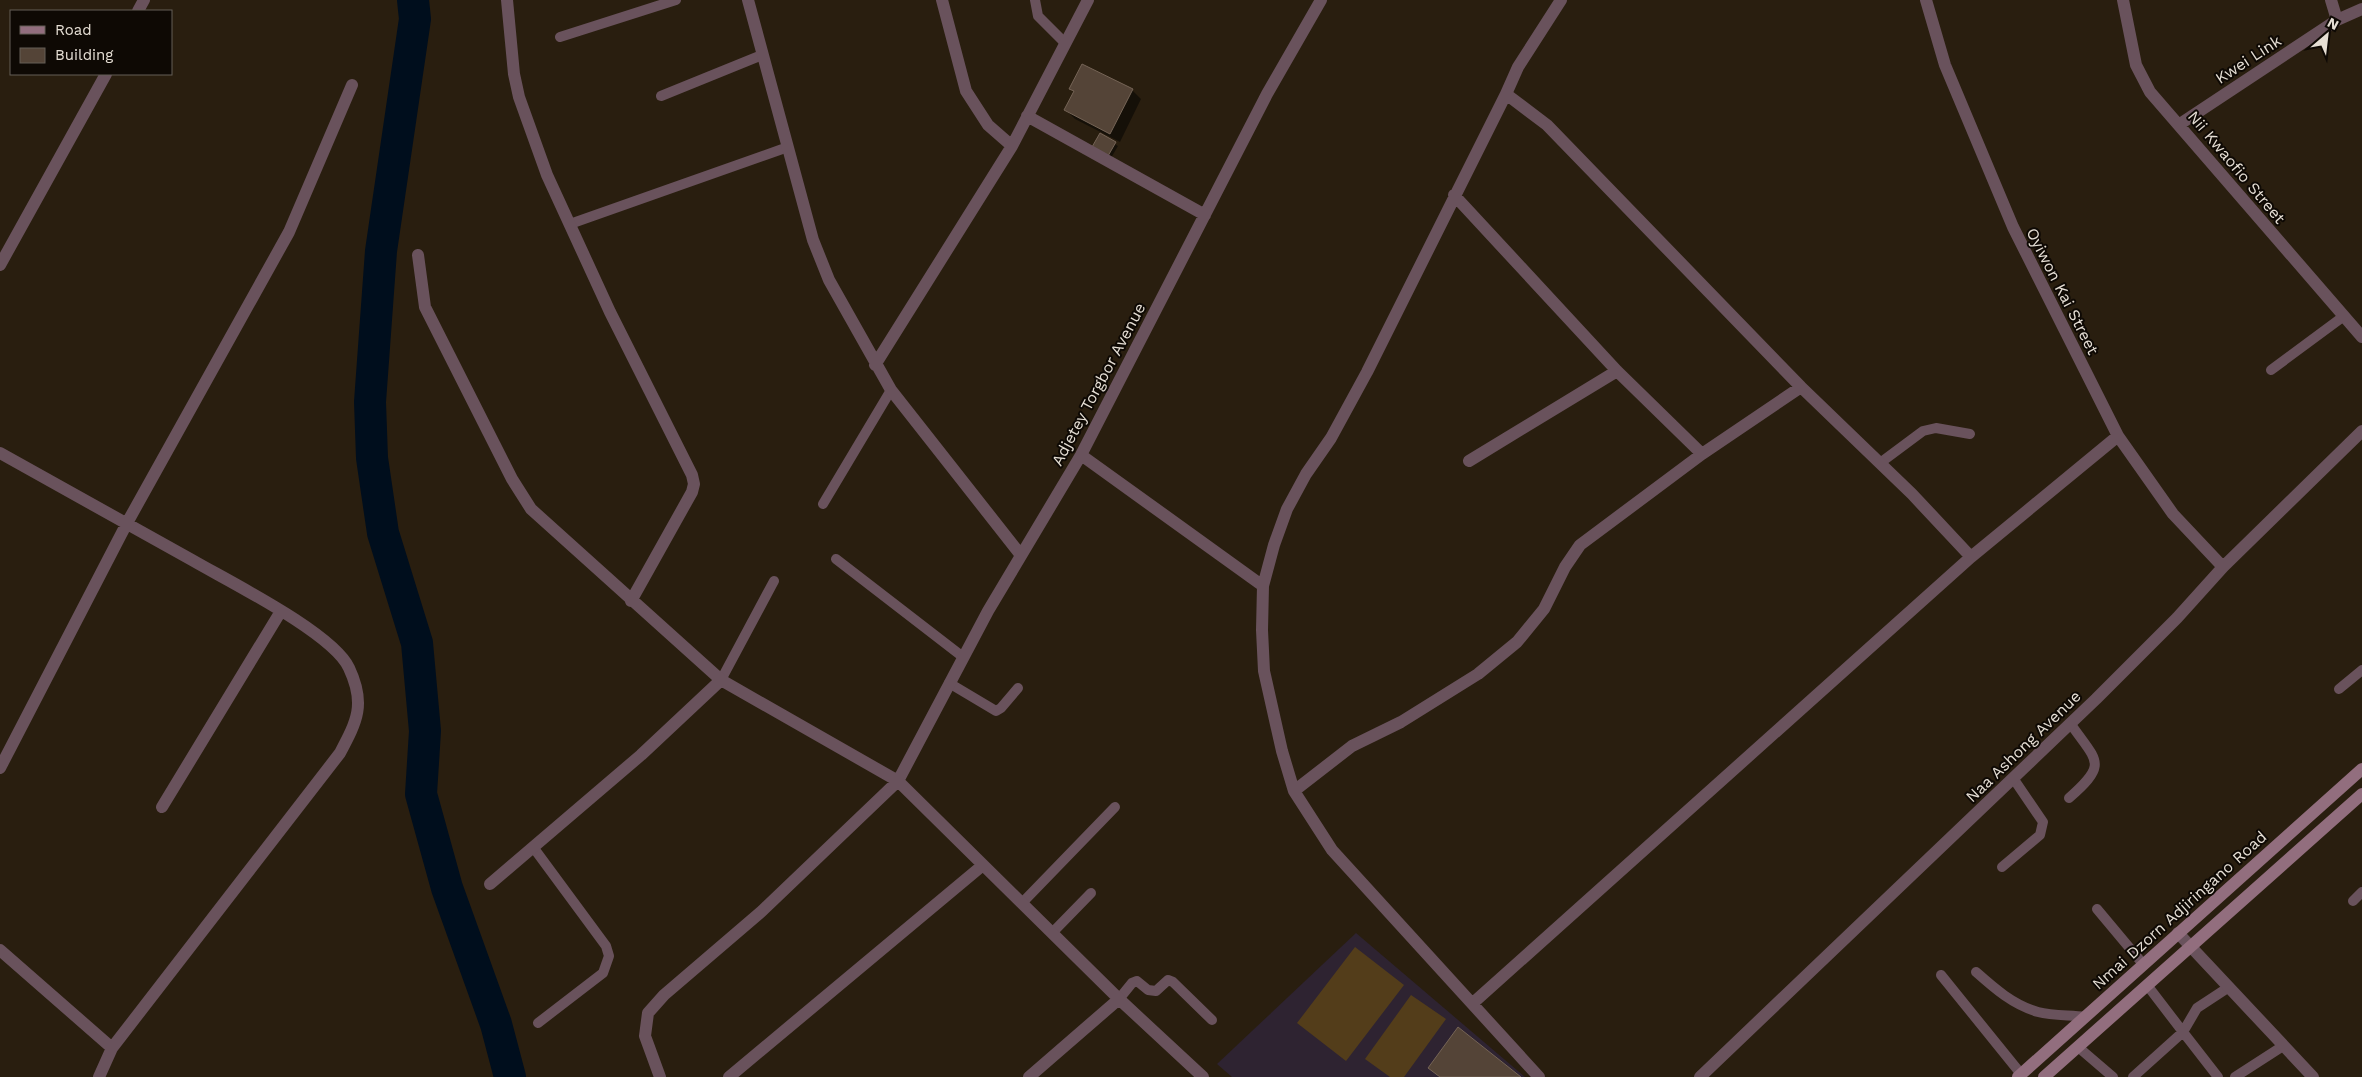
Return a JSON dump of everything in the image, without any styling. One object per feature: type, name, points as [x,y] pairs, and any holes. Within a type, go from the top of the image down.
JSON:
[{"type":"main road","name":"Nmai Dzorn Adjiringano Road","points":[[2019,1075],[2362,769]]},
{"type":"main road","points":[[2044,1077],[2362,794]]},
{"type":"street","points":[[507,0],[514,74],[519,97],[548,175],[610,312],[686,462],[694,484],[692,492],[631,601]]},
{"type":"street","points":[[748,0],[813,240],[829,280],[875,365],[891,390],[1020,554]]},
{"type":"street","points":[[942,0],[966,91],[975,108],[988,125],[1012,146]]},
{"type":"street","points":[[875,365],[1012,146],[1088,0]]},
{"type":"street","name":"Adjetey Torgbor Avenue","points":[[660,1077],[645,1036],[648,1013],[664,995],[762,912],[898,781],[1020,554],[1081,455],[1281,66],[1322,0]]},
{"type":"street","points":[[1539,1077],[1473,1002],[1332,850],[1294,791],[1282,751],[1264,671],[1263,586],[1274,545],[1287,509],[1306,474],[1331,438],[1367,372],[1506,94],[1520,62],[1561,0]]},
{"type":"street","name":"Oyiwon Kai Street","points":[[1926,0],[1945,65],[2013,227],[2118,436],[2174,514],[2223,566]]},
{"type":"street","name":"Nii Kwaofio Street","points":[[2123,0],[2136,65],[2150,92],[2180,124],[2362,337]]},
{"type":"street","points":[[2331,0],[2337,20]]},
{"type":"street","name":"Kwei Link","points":[[2180,124],[2337,20],[2362,9]]},
{"type":"street","points":[[0,265],[105,75]]},
{"type":"street","points":[[0,768],[127,523],[289,232],[352,85]]},
{"type":"street","points":[[1506,94],[1547,124],[1801,387],[1912,494],[1971,557]]},
{"type":"street","points":[[1027,116],[1205,215]]},
{"type":"street","points":[[1454,196],[1617,371],[1702,454]]},
{"type":"street","points":[[418,255],[425,307],[512,479],[531,509],[721,680],[898,781],[1119,999],[1203,1077]]},
{"type":"street","points":[[1470,461],[1617,371]]},
{"type":"street","points":[[1294,791],[1352,746],[1401,722],[1491,664],[1517,642],[1544,608],[1565,567],[1580,545],[1702,454],[1801,387]]},
{"type":"street","name":"Naa Ashong Avenue","points":[[1700,1077],[2070,723],[2177,618],[2223,566],[2362,431]]},
{"type":"street","points":[[1473,1002],[1971,557],[2118,436]]},
{"type":"street","points":[[0,453],[281,611],[338,653],[349,668],[359,698],[356,724],[340,753],[112,1048],[99,1077]]},
{"type":"street","points":[[1081,455],[1263,586]]},
{"type":"street","points":[[162,807],[281,611]]},
{"type":"street","points":[[490,884],[641,755],[721,680]]},
{"type":"street","points":[[729,1077],[983,865]]},
{"type":"street","points":[[2178,932],[2312,1077]]},
{"type":"street","points":[[0,950],[112,1048]]},
{"type":"street","points":[[1029,1077],[1119,999]]},
{"type":"lane","points":[[560,37],[676,0]]},
{"type":"lane","points":[[1035,0],[1038,16],[1066,43]]},
{"type":"lane","points":[[661,96],[762,54]]},
{"type":"lane","points":[[570,224],[788,147]]},
{"type":"lane","points":[[2270,370],[2344,316]]},
{"type":"lane","points":[[822,504],[891,390]]},
{"type":"lane","points":[[1880,463],[1924,431],[1936,428],[1970,434]]},
{"type":"lane","points":[[836,559],[963,657]]},
{"type":"lane","points":[[721,680],[774,581]]},
{"type":"lane","points":[[2339,689],[2362,670]]},
{"type":"lane","points":[[949,683],[996,710],[1001,708],[1018,688]]},
{"type":"lane","points":[[2069,798],[2089,781],[2096,770],[2096,760],[2070,723]]},
{"type":"lane","points":[[2002,867],[2040,835],[2043,822],[2013,778]]},
{"type":"lane","points":[[1022,903],[1115,808]]},
{"type":"lane","points":[[533,847],[606,946],[609,956],[603,973],[538,1023]]},
{"type":"lane","points":[[2353,900],[2362,892]]},
{"type":"lane","points":[[1052,933],[1091,893]]},
{"type":"lane","points":[[2096,909],[2143,964]]},
{"type":"lane","points":[[1976,972],[1999,992],[2023,1006],[2038,1012],[2085,1017]]},
{"type":"lane","points":[[1940,975],[2019,1075]]},
{"type":"lane","points":[[1119,999],[1132,983],[1137,981],[1148,990],[1156,992],[1168,980],[1173,982],[1212,1020]]},
{"type":"lane","points":[[2147,985],[2218,1077]]},
{"type":"lane","points":[[2134,1077],[2183,1032],[2198,1008],[2229,988]]},
{"type":"lane","points":[[2235,1077],[2284,1046]]},
{"type":"lane","points":[[2078,1047],[2113,1077]]},
{"type":"shaded area","points":[[1356,933],[1525,1077],[1232,1077],[1217,1064]]},
{"type":"shaded area","points":[[1355,947],[1404,985],[1346,1061],[1297,1023]]},
{"type":"shaded area","points":[[1411,995],[1446,1019],[1404,1077],[1390,1077],[1365,1059]]},
{"type":"building","points":[[1082,64],[1133,89],[1110,134],[1064,110],[1074,91],[1069,89]]},
{"type":"building","points":[[1100,133],[1116,142],[1108,156],[1092,147]]},
{"type":"building","points":[[1458,1027],[1521,1077],[1440,1077],[1428,1068]]},
{"type":"waterway","points":[[413,0],[415,19],[381,251],[370,402],[372,458],[383,533],[417,643],[425,731],[421,794],[447,888],[496,1024],[510,1077]]}]
